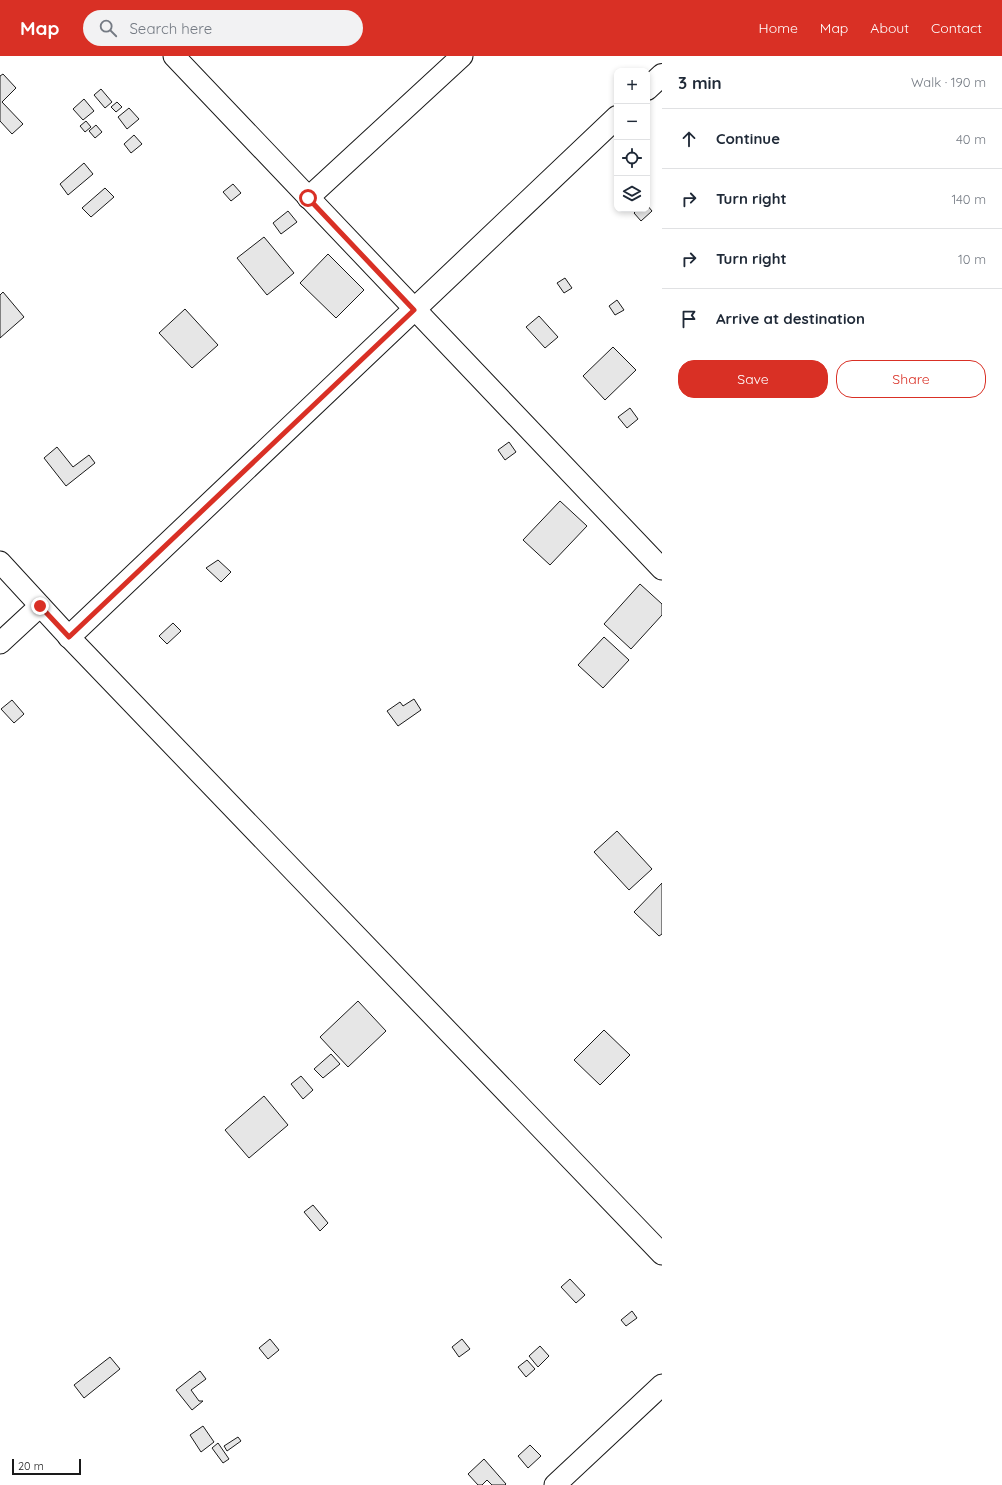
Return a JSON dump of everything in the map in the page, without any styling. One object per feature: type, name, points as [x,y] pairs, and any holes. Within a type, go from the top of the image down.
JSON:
[{"type":"street","points":[[174,56],[662,569]]},
{"type":"street","points":[[308,198],[462,56]]},
{"type":"street","points":[[650,86],[662,75]]},
{"type":"street","points":[[69,637],[614,120]]},
{"type":"street","points":[[0,562],[69,637],[662,1254]]},
{"type":"street","points":[[0,643],[40,606]]},
{"type":"street","points":[[555,1485],[662,1385]]},
{"type":"building","points":[[3,74],[16,88],[2,102],[23,124],[12,134],[0,121],[0,76]]},
{"type":"building","points":[[101,89],[112,102],[105,108],[94,95]]},
{"type":"building","points":[[84,99],[94,111],[83,120],[73,109]]},
{"type":"building","points":[[117,102],[122,107],[116,112],[111,107]]},
{"type":"building","points":[[129,108],[139,119],[127,129],[118,117]]},
{"type":"building","points":[[86,121],[91,127],[85,132],[80,126]]},
{"type":"building","points":[[96,125],[102,132],[95,138],[89,131]]},
{"type":"building","points":[[134,135],[142,144],[131,153],[124,144]]},
{"type":"building","points":[[84,163],[93,174],[68,195],[60,184]]},
{"type":"building","points":[[233,184],[241,193],[231,201],[223,192]]},
{"type":"building","points":[[105,188],[114,197],[91,217],[82,208]]},
{"type":"building","points":[[650,209],[652,211],[641,221],[634,213],[650,212]]},
{"type":"building","points":[[288,211],[297,222],[281,234],[273,223]]},
{"type":"building","points":[[264,237],[294,273],[267,295],[237,258]]},
{"type":"building","points":[[328,254],[364,290],[336,318],[300,283]]},
{"type":"building","points":[[565,278],[572,288],[564,293],[557,283]]},
{"type":"building","points":[[3,292],[24,317],[0,338],[0,295]]},
{"type":"building","points":[[617,300],[624,310],[615,315],[609,306]]},
{"type":"building","points":[[185,309],[218,345],[192,368],[159,333]]},
{"type":"building","points":[[539,316],[558,337],[545,348],[526,327]]},
{"type":"building","points":[[613,347],[636,370],[605,400],[583,376]]},
{"type":"building","points":[[630,408],[638,419],[627,428],[618,417]]},
{"type":"building","points":[[509,442],[516,452],[505,460],[498,450]]},
{"type":"building","points":[[57,447],[73,467],[89,455],[95,463],[66,486],[44,458]]},
{"type":"building","points":[[560,501],[587,526],[550,565],[523,540]]},
{"type":"building","points":[[218,560],[231,572],[221,582],[206,568]]},
{"type":"building","points":[[640,584],[662,604],[662,615],[631,649],[604,624]]},
{"type":"building","points":[[173,623],[181,631],[167,644],[159,636]]},
{"type":"building","points":[[604,637],[629,660],[603,688],[578,665]]},
{"type":"building","points":[[414,699],[421,710],[398,726],[387,711],[400,702],[403,706]]},
{"type":"building","points":[[12,700],[24,714],[14,723],[1,709]]},
{"type":"building","points":[[617,831],[652,869],[629,890],[594,852]]},
{"type":"building","points":[[662,883],[662,934],[659,936],[634,912]]},
{"type":"building","points":[[358,1001],[386,1031],[348,1067],[320,1037]]},
{"type":"building","points":[[604,1030],[630,1055],[600,1085],[574,1060]]},
{"type":"building","points":[[331,1054],[340,1064],[323,1078],[314,1069]]},
{"type":"building","points":[[301,1076],[313,1090],[303,1099],[291,1084]]},
{"type":"building","points":[[264,1096],[288,1125],[249,1158],[225,1130]]},
{"type":"building","points":[[313,1205],[328,1223],[320,1231],[304,1212]]},
{"type":"building","points":[[570,1279],[585,1295],[576,1303],[561,1287]]},
{"type":"building","points":[[632,1311],[637,1318],[626,1326],[621,1320]]},
{"type":"building","points":[[270,1339],[279,1350],[268,1359],[259,1348]]},
{"type":"building","points":[[462,1339],[470,1349],[459,1357],[452,1347]]},
{"type":"building","points":[[540,1346],[549,1356],[538,1367],[529,1356]]},
{"type":"building","points":[[110,1357],[120,1369],[84,1398],[74,1385]]},
{"type":"building","points":[[527,1360],[535,1369],[526,1377],[518,1367]]},
{"type":"building","points":[[200,1371],[206,1379],[191,1390],[199,1401],[203,1401],[192,1410],[176,1390]]},
{"type":"building","points":[[203,1426],[214,1442],[201,1452],[190,1435]]},
{"type":"building","points":[[238,1437],[241,1441],[227,1451],[224,1446]]},
{"type":"building","points":[[218,1443],[229,1459],[223,1463],[212,1448]]},
{"type":"building","points":[[530,1445],[541,1456],[528,1468],[518,1456]]},
{"type":"building","points":[[484,1459],[506,1484],[505,1485],[492,1485],[487,1480],[482,1485],[478,1485],[468,1474]]},
{"type":"route","points":[[40,606],[69,637],[414,310],[308,198]]}]
